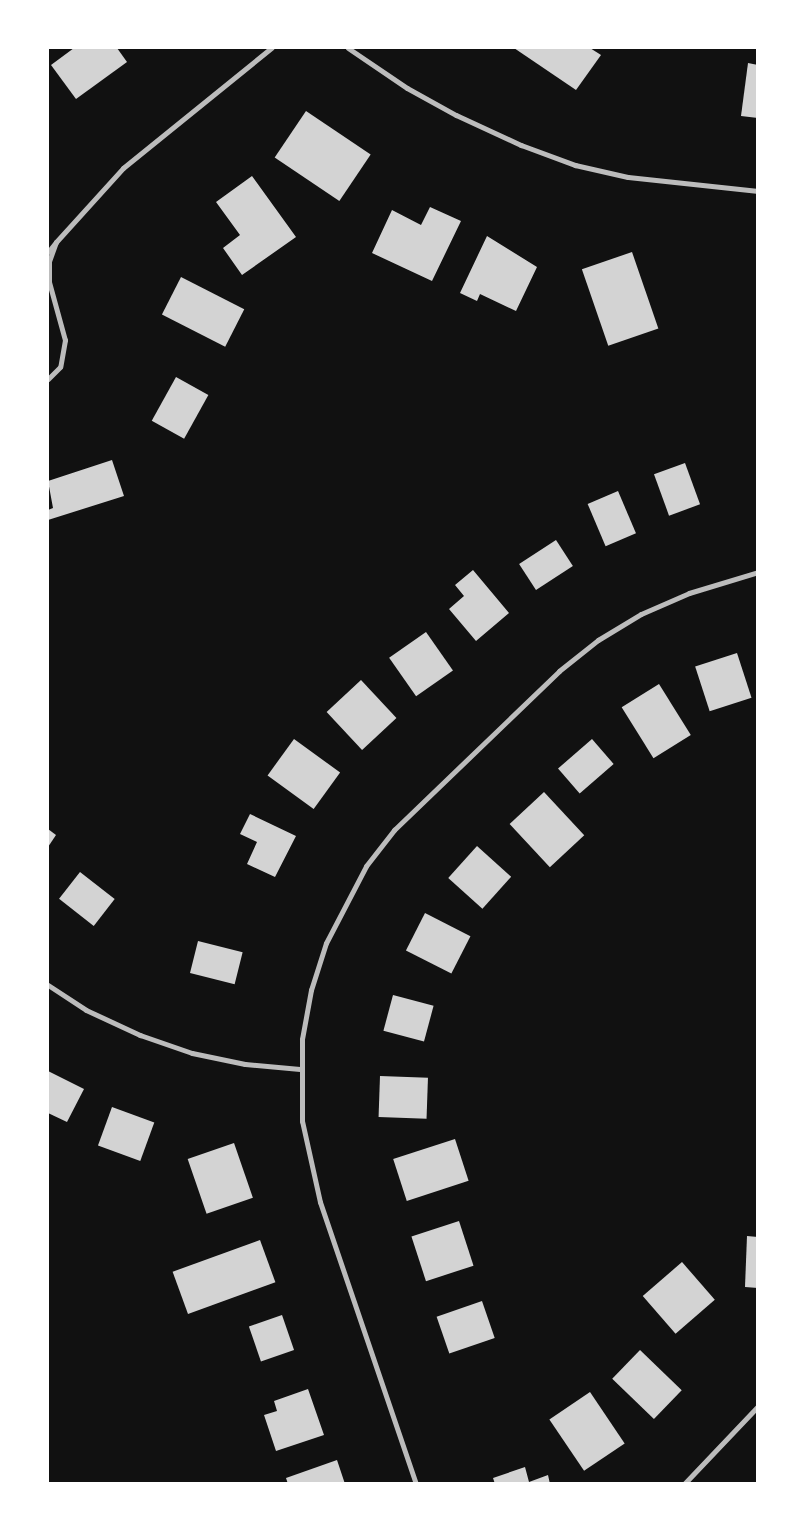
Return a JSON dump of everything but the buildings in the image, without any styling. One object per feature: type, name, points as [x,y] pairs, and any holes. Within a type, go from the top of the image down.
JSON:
[{"type":"street","points":[[48,252],[123,168],[271,48]]},
{"type":"street","points":[[348,48],[407,88],[456,115],[522,145],[575,165],[628,177],[758,191]]},
{"type":"street","points":[[48,379],[60,368],[64,356],[65,340],[49,282],[49,261],[56,242]]},
{"type":"street","points":[[416,1484],[312,1172],[302,1121],[300,1069],[311,990],[326,943],[366,866],[394,830],[494,730],[598,640],[641,614],[689,593],[758,572]]},
{"type":"street","points":[[48,985],[86,1010],[140,1035],[192,1053],[244,1064],[300,1069]]},
{"type":"street","points":[[684,1484],[758,1406]]}]
